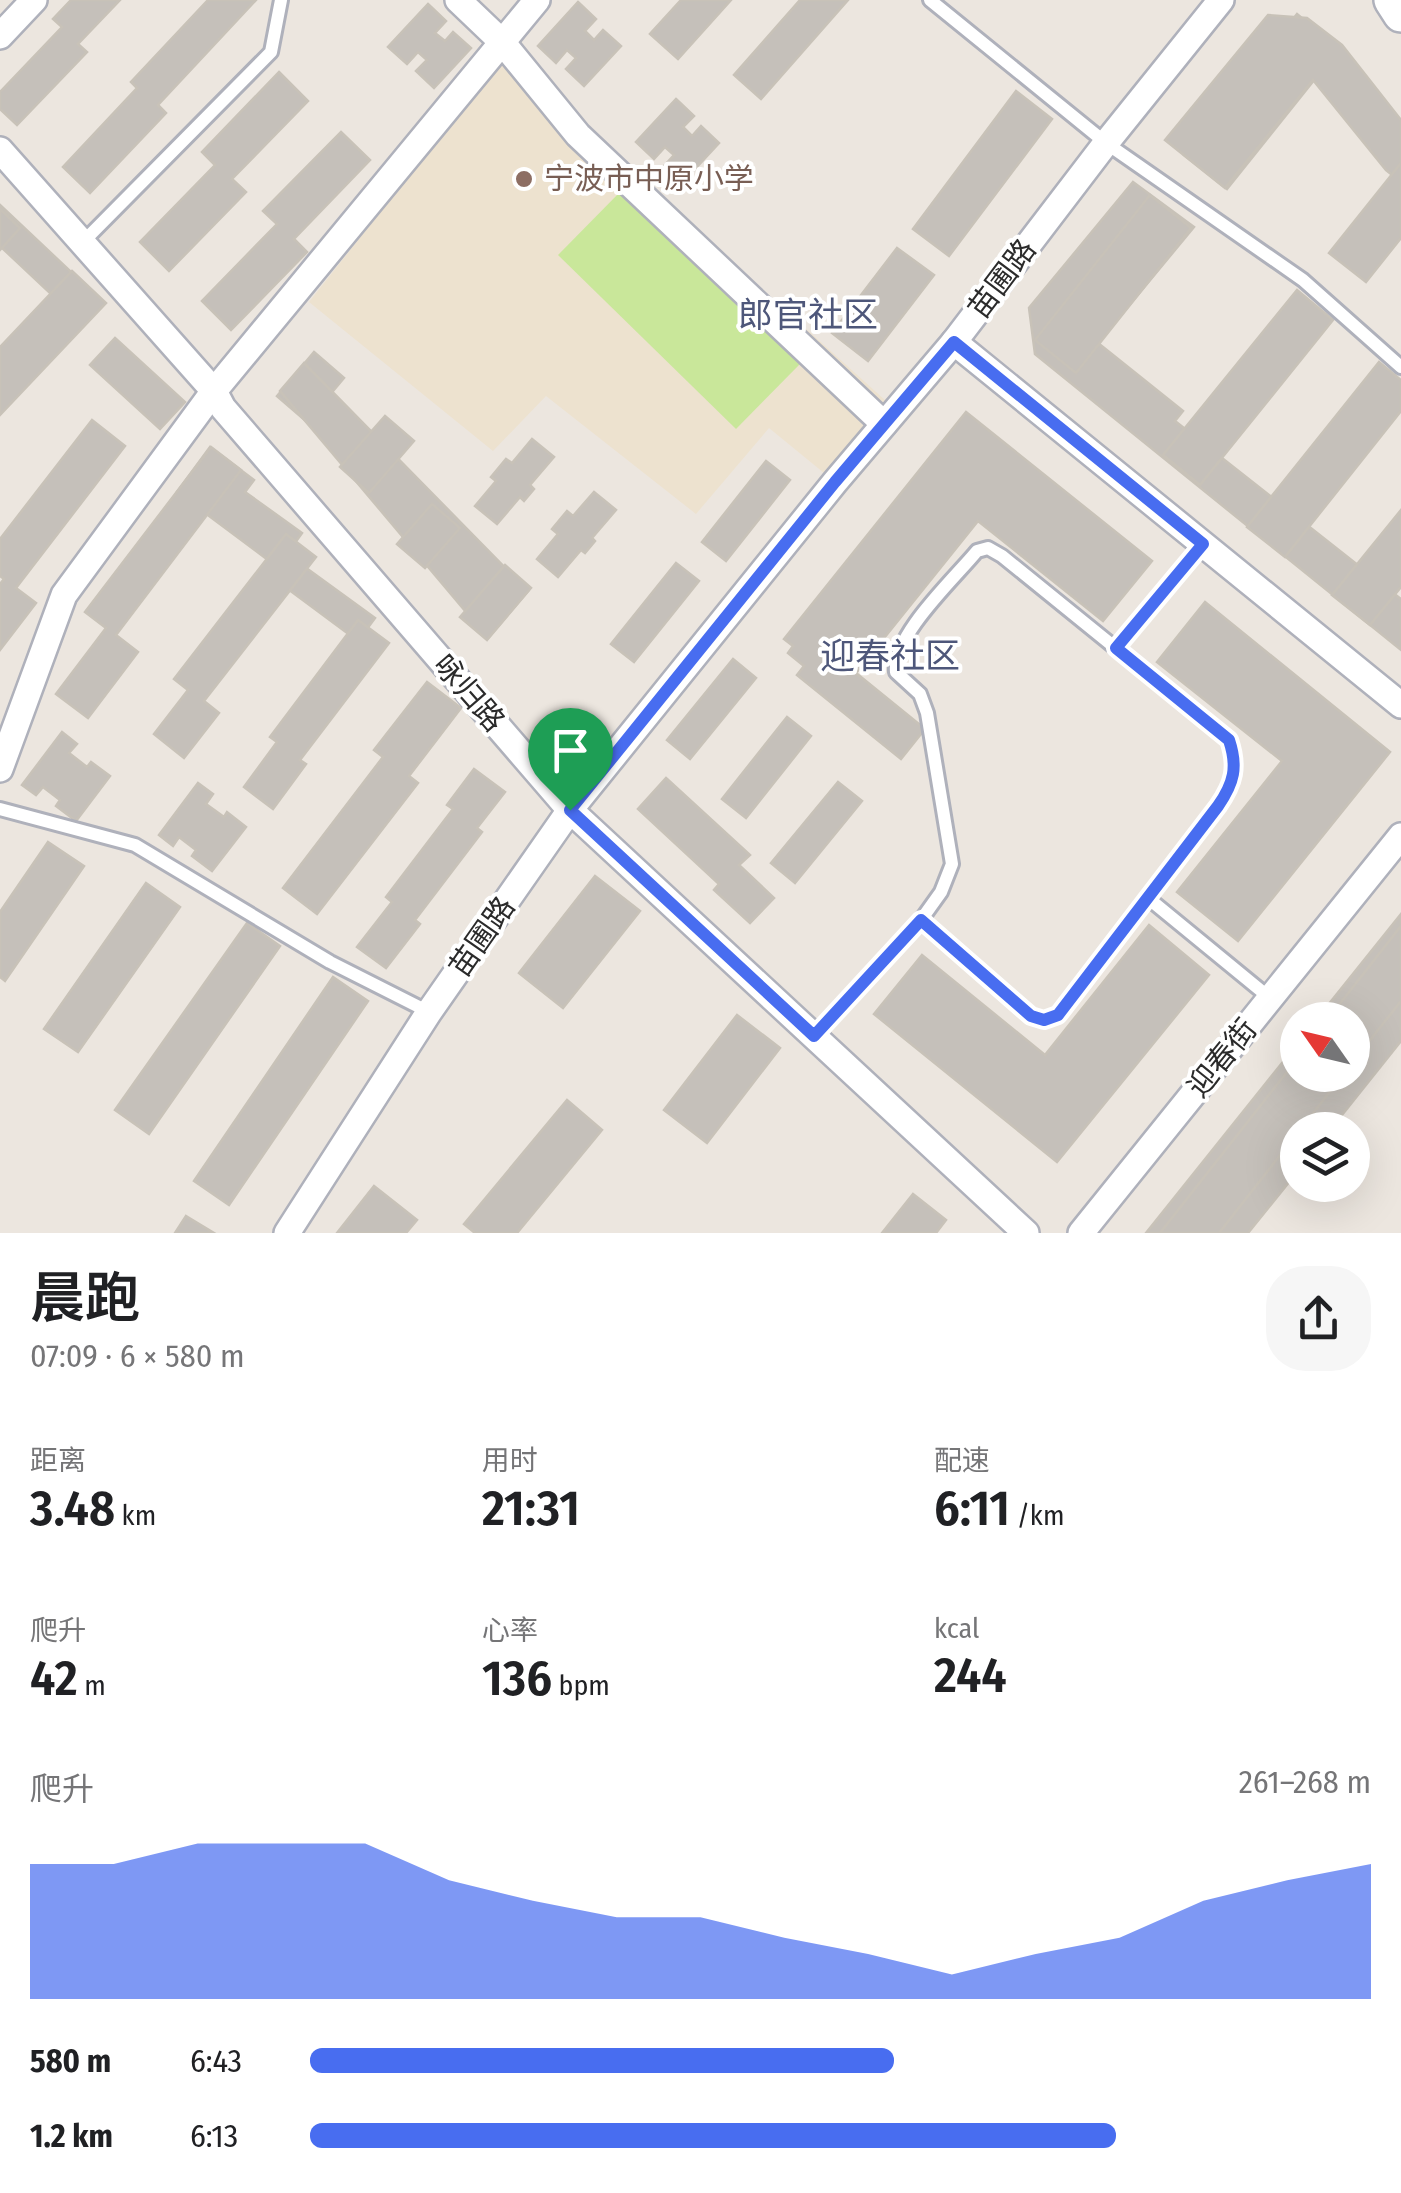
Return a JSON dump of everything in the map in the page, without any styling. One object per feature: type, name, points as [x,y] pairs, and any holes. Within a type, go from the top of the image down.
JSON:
[{"type":"main road","points":[[1392,0],[1401,14]]},
{"type":"street","points":[[0,36],[34,0]]},
{"type":"street","points":[[458,0],[502,42],[578,135],[884,424]]},
{"type":"street","points":[[0,769],[64,595],[214,391],[537,0]]},
{"type":"street","name":"苗圃路","points":[[287,1233],[430,1012],[570,810],[954,342],[1221,0]]},
{"type":"street","name":"咏归路","points":[[0,150],[214,391],[223,408],[570,810],[1026,1233]]},
{"type":"street","points":[[954,342],[1401,704]]},
{"type":"street","name":"迎春街","points":[[1082,1233],[1401,836]]},
{"type":"lane","points":[[82,243],[271,52],[281,0]]},
{"type":"lane","points":[[930,0],[1106,144],[1303,280],[1401,367]]},
{"type":"lane","points":[[1116,648],[1203,544]]},
{"type":"lane","points":[[814,1036],[921,920],[942,892],[952,864],[927,713],[920,694],[896,672],[894,659],[909,632],[977,551],[988,548],[1229,740],[1236,762],[1231,786],[1058,1015],[1044,1020],[1031,1016],[921,920]]},
{"type":"lane","points":[[0,809],[135,845],[330,962],[430,1012]]},
{"type":"lane","points":[[1148,898],[1270,998]]},
{"type":"shaded area","name":"宁波市中原小学","points":[[504,56],[896,410],[835,482],[769,428],[696,514],[546,396],[493,451],[309,302]]},
{"type":"green space","points":[[622,190],[800,364],[736,429],[558,255]]},
{"type":"building","points":[[71,0],[120,0],[78,44],[87,52],[17,125],[0,109],[0,92],[62,27],[53,19]]},
{"type":"building","points":[[208,0],[256,0],[158,105],[166,113],[90,193],[63,167],[137,88],[131,82]]},
{"type":"building","points":[[681,0],[731,0],[678,59],[650,34]]},
{"type":"building","points":[[800,0],[848,0],[761,99],[734,75]]},
{"type":"building","points":[[578,2],[596,19],[585,31],[594,40],[603,30],[621,46],[584,86],[566,69],[576,58],[567,50],[556,63],[538,46]]},
{"type":"building","points":[[428,4],[446,21],[435,33],[445,41],[453,32],[471,48],[434,88],[416,71],[427,60],[418,52],[407,64],[388,47]]},
{"type":"building","points":[[1297,14],[1339,49],[1227,189],[1184,155]]},
{"type":"building","points":[[1268,15],[1307,18],[1342,45],[1401,120],[1401,182],[1386,170],[1313,80],[1225,188],[1165,140]]},
{"type":"building","points":[[279,72],[308,101],[232,179],[246,192],[169,271],[140,242],[215,165],[202,152]]},
{"type":"building","points":[[1016,91],[1052,119],[949,256],[913,229]]},
{"type":"building","points":[[676,99],[694,116],[683,127],[692,136],[701,126],[719,143],[682,183],[664,166],[674,155],[665,147],[654,159],[636,142]]},
{"type":"building","points":[[341,132],[370,160],[294,239],[307,252],[231,330],[202,301],[277,224],[263,211]]},
{"type":"building","points":[[1401,163],[1401,238],[1366,282],[1329,253]]},
{"type":"building","points":[[1133,182],[1194,227],[1098,343],[1183,411],[1175,421],[1401,599],[1401,650],[1035,354],[1029,308]]},
{"type":"building","points":[[1150,195],[1191,228],[1076,373],[1035,340]]},
{"type":"building","points":[[0,205],[104,303],[84,325],[0,246]]},
{"type":"building","points":[[0,209],[20,228],[0,250]]},
{"type":"building","points":[[897,248],[934,275],[868,361],[832,333]]},
{"type":"building","points":[[72,271],[106,303],[0,415],[0,347]]},
{"type":"building","points":[[1297,290],[1333,320],[1200,485],[1163,455]]},
{"type":"building","points":[[115,338],[185,402],[160,429],[90,365]]},
{"type":"building","points":[[314,352],[344,378],[307,422],[277,396]]},
{"type":"building","points":[[1379,362],[1401,380],[1401,411],[1285,557],[1247,527]]},
{"type":"building","points":[[304,363],[528,591],[488,638],[280,391]]},
{"type":"building","points":[[966,412],[1152,561],[1103,621],[978,521],[856,673],[925,729],[901,759],[797,675],[804,666],[788,653],[793,646],[784,639]]},
{"type":"building","points":[[385,416],[414,441],[369,493],[340,467]]},
{"type":"building","points":[[92,420],[125,446],[16,588],[36,603],[0,650],[0,584],[4,579],[0,576],[0,539]]},
{"type":"building","points":[[532,439],[554,457],[530,485],[534,489],[524,501],[520,497],[497,524],[475,506],[496,481],[491,477],[506,459],[512,463]]},
{"type":"building","points":[[210,447],[254,480],[245,492],[302,533],[287,554],[375,618],[358,641],[261,569],[268,560],[177,492]]},
{"type":"building","points":[[211,447],[241,470],[116,635],[138,652],[88,718],[56,694],[106,628],[85,612]]},
{"type":"building","points":[[766,461],[790,480],[726,561],[702,542]]},
{"type":"building","points":[[594,492],[616,510],[592,538],[595,541],[585,553],[581,550],[558,577],[537,559],[558,534],[552,529],[567,511],[573,516]]},
{"type":"building","points":[[432,504],[460,528],[425,568],[397,544]]},
{"type":"building","points":[[1401,510],[1401,587],[1370,625],[1332,595]]},
{"type":"building","points":[[286,534],[316,557],[204,701],[219,713],[184,758],[154,734],[188,690],[174,679]]},
{"type":"building","points":[[676,563],[699,581],[634,662],[611,644]]},
{"type":"building","points":[[505,565],[531,588],[487,640],[460,617]]},
{"type":"building","points":[[1205,602],[1390,752],[1238,941],[1177,892],[1282,761],[1157,662]]},
{"type":"building","points":[[358,620],[389,643],[300,760],[306,764],[273,809],[244,787],[277,742],[270,737]]},
{"type":"building","points":[[733,659],[756,678],[690,759],[667,740]]},
{"type":"building","points":[[427,682],[461,708],[409,776],[418,783],[317,914],[283,888],[383,757],[374,750]]},
{"type":"building","points":[[787,717],[811,736],[746,818],[722,799]]},
{"type":"building","points":[[62,732],[77,744],[69,753],[87,767],[91,762],[110,776],[76,821],[56,806],[60,800],[43,787],[36,795],[22,785]]},
{"type":"building","points":[[474,769],[505,792],[477,828],[482,832],[415,920],[420,924],[386,968],[357,947],[392,902],[386,897],[453,809],[447,805]]},
{"type":"building","points":[[666,778],[750,855],[739,865],[774,898],[750,923],[714,890],[719,884],[638,809]]},
{"type":"building","points":[[838,782],[862,801],[795,883],[771,863]]},
{"type":"building","points":[[198,783],[213,794],[206,804],[224,817],[227,812],[246,827],[212,871],[192,856],[196,850],[179,837],[173,846],[159,835]]},
{"type":"building","points":[[48,842],[84,866],[5,981],[0,977],[0,912]]},
{"type":"building","points":[[595,876],[640,911],[563,1008],[519,973]]},
{"type":"building","points":[[146,883],[180,907],[78,1052],[44,1029]]},
{"type":"building","points":[[1401,914],[1401,1041],[1370,1080],[1370,1002],[1330,1002]]},
{"type":"building","points":[[247,923],[280,946],[149,1134],[115,1110]]},
{"type":"building","points":[[1149,925],[1209,975],[1057,1162],[874,1014],[922,955],[1045,1055]]},
{"type":"building","points":[[1401,926],[1401,1001],[1370,1040],[1370,1002],[1341,1002]]},
{"type":"building","points":[[333,977],[368,1001],[229,1205],[194,1181]]},
{"type":"building","points":[[737,1015],[780,1048],[707,1143],[664,1110]]},
{"type":"building","points":[[1280,1066],[1280,1092],[1360,1092],[1344,1112],[1280,1112],[1280,1193],[1248,1233],[1146,1233]]},
{"type":"building","points":[[1280,1081],[1280,1092],[1330,1092],[1314,1112],[1280,1112],[1280,1155],[1219,1233],[1160,1233]]},
{"type":"building","points":[[567,1100],[602,1130],[517,1233],[475,1233],[464,1224]]},
{"type":"building","points":[[374,1186],[417,1220],[406,1233],[337,1233]]},
{"type":"building","points":[[913,1194],[946,1220],[936,1233],[882,1233]]},
{"type":"building","points":[[186,1216],[214,1233],[175,1233]]},
{"type":"place","name":"宁波市中原小学","points":[[524,179]]},
{"type":"district","name":"郎官社区","points":[[808,315]]},
{"type":"district","name":"迎春社区","points":[[890,656]]},
{"type":"route","points":[[954,342],[1203,544],[1116,648],[1229,740],[1236,762],[1231,786],[1058,1015],[1044,1020],[1031,1016],[921,920],[814,1036],[570,810],[835,482],[954,342]]}]
